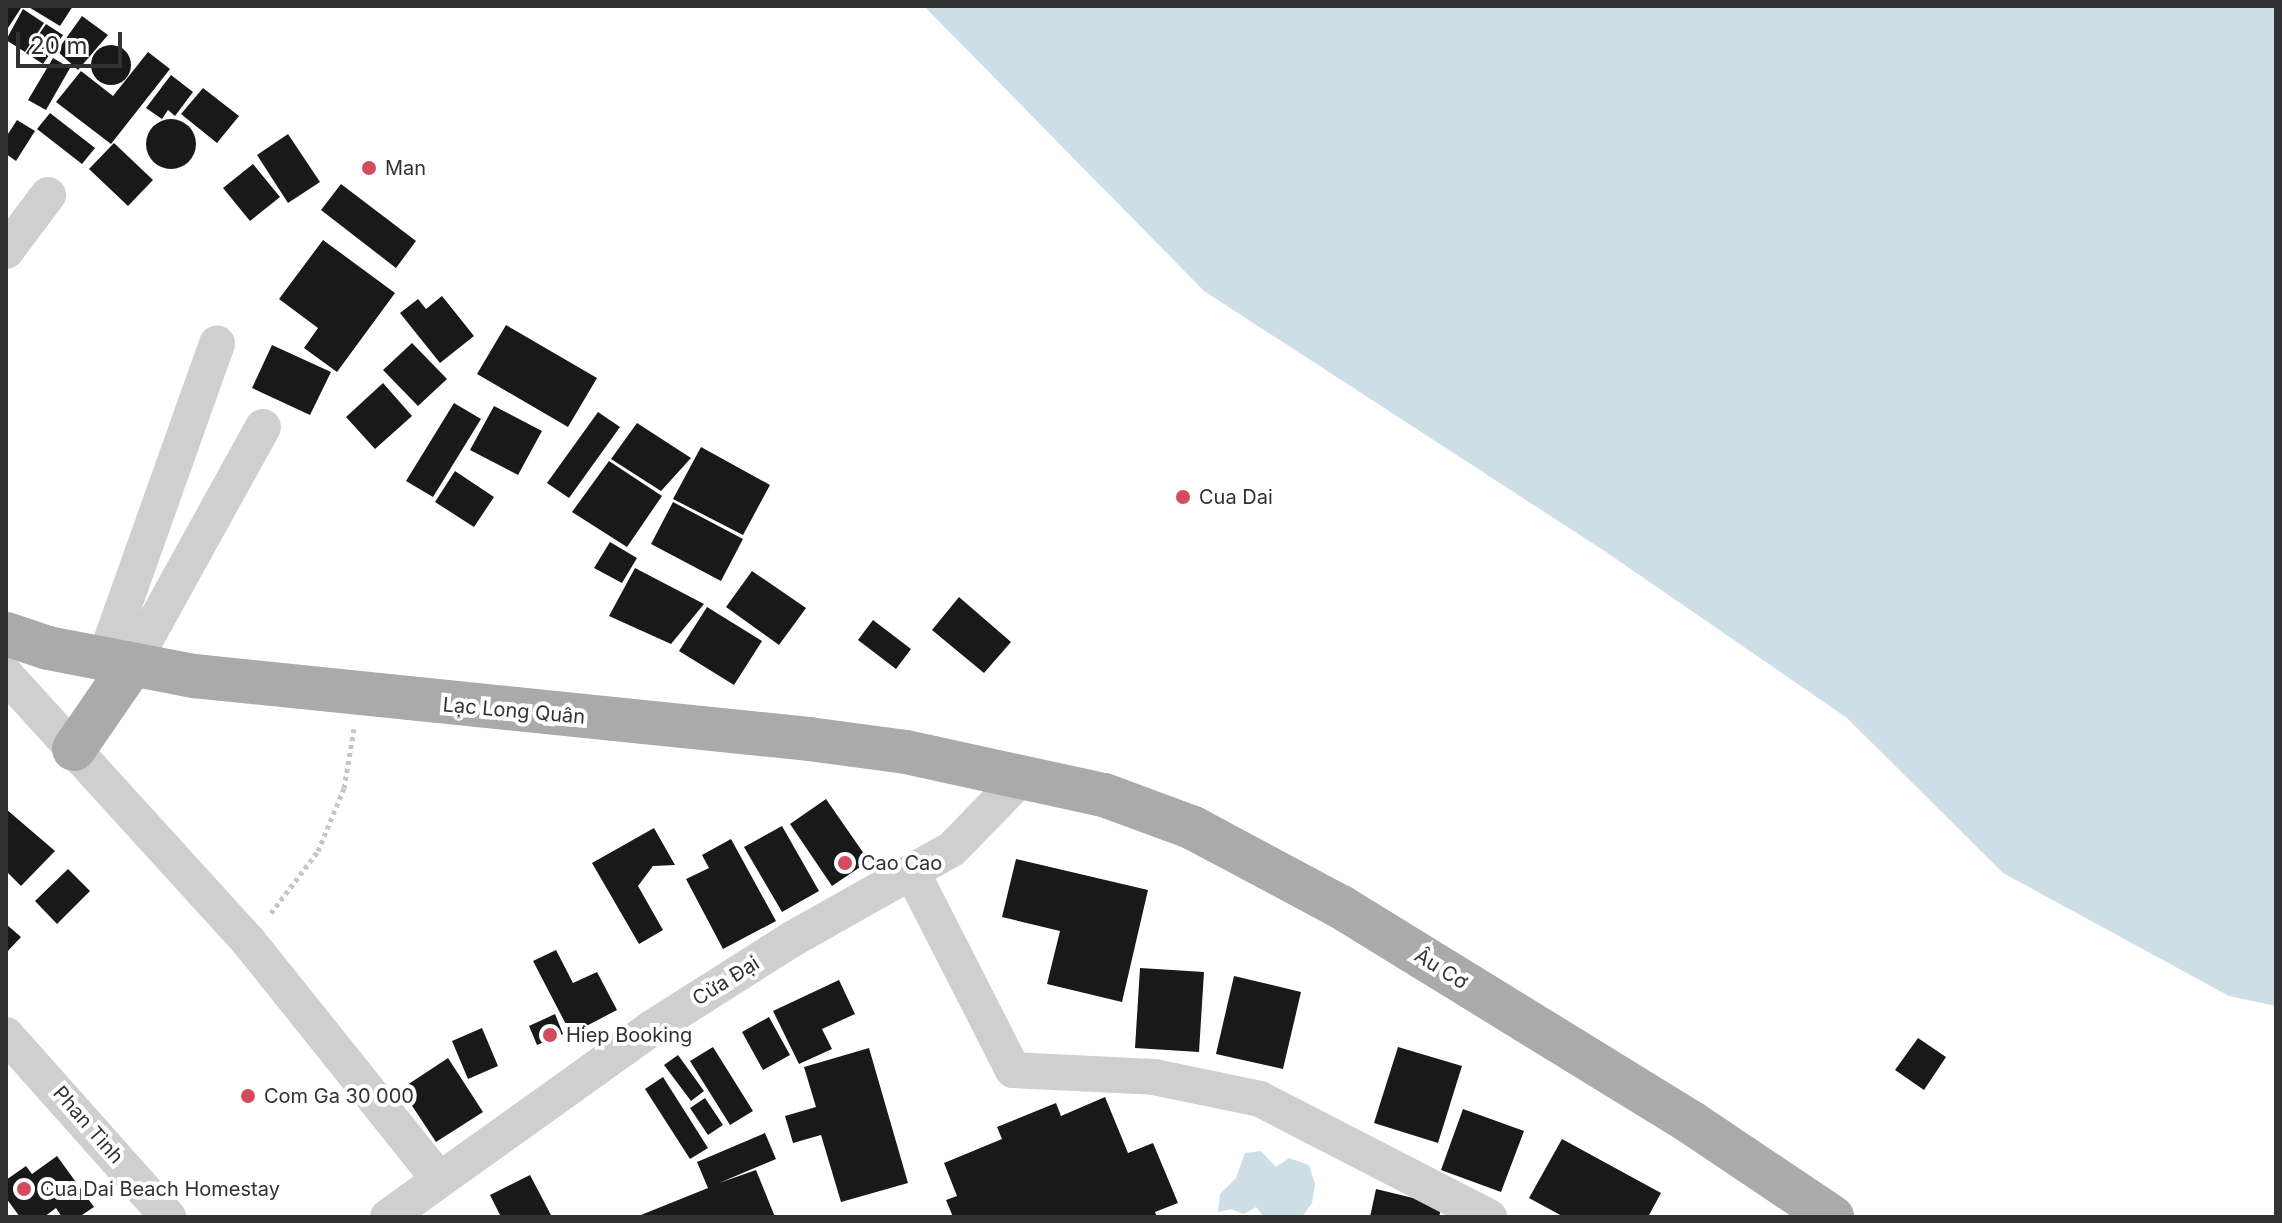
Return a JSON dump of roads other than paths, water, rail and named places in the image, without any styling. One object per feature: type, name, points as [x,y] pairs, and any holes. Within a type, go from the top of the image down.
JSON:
[{"type":"main road","name":"Lạc Long Quân","points":[[6,634],[117,664],[360,696],[809,739],[1024,775]]},
{"type":"main road","points":[[74,749],[117,664]]},
{"type":"main road","name":"Âu Cơ","points":[[1024,775],[1104,795],[1193,828],[1341,907],[1692,1123],[1832,1217]]},
{"type":"street","points":[[6,251],[48,195]]},
{"type":"street","points":[[117,664],[217,344]]},
{"type":"street","points":[[117,664],[263,427]]},
{"type":"street","points":[[6,675],[249,942],[438,1178]]},
{"type":"street","name":"Cửa Đại","points":[[388,1217],[438,1178],[652,1028],[952,849],[1024,775]]},
{"type":"street","points":[[912,872],[1013,1070],[1154,1077],[1260,1099],[1489,1217]]},
{"type":"street","name":"Phan Tình","points":[[6,1035],[23,1073],[168,1217]]},
{"type":"place","name":"Man","points":[[369,168]]},
{"type":"place","name":"Cua Dai","points":[[1183,497]]},
{"type":"place","name":"Cao Cao","points":[[845,863]]},
{"type":"place","name":"Hiep Booking","points":[[550,1035]]},
{"type":"place","name":"Com Ga 30 000","points":[[248,1096]]},
{"type":"place","name":"Cua Dai Beach Homestay","points":[[24,1189]]}]
